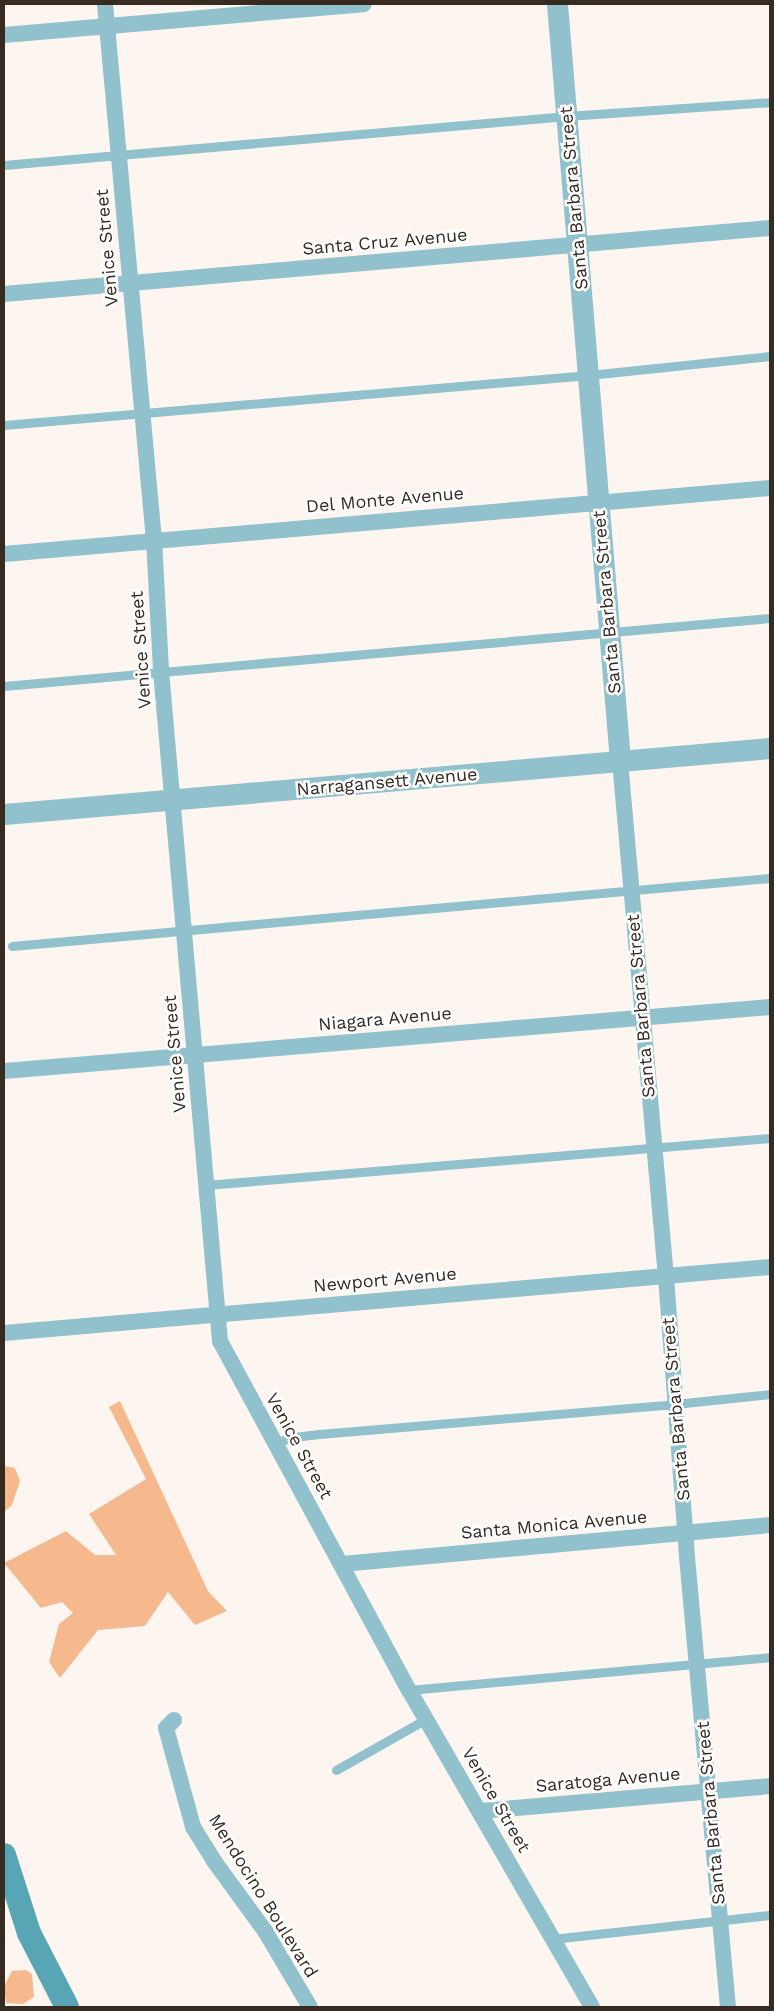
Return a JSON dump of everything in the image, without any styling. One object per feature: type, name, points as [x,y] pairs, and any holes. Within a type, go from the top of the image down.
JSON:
[{"type":"main road","points":[[4,1856],[14,1902],[40,1957],[67,2007]]},
{"type":"street","name":"Venice Street","points":[[105,4],[154,540],[161,672],[220,1341],[409,1690],[592,2007]]},
{"type":"street","points":[[4,35],[364,4]]},
{"type":"street","name":"Santa Barbara Street","points":[[556,4],[728,2007]]},
{"type":"street","name":"Santa Cruz Avenue","points":[[4,294],[770,228]]},
{"type":"street","name":"Del Monte Avenue","points":[[4,554],[770,488]]},
{"type":"street","name":"Narragansett Avenue","points":[[4,814],[173,801],[770,748]]},
{"type":"street","name":"Niagara Avenue","points":[[4,1071],[770,1007]]},
{"type":"street","name":"Newport Avenue","points":[[4,1333],[770,1267]]},
{"type":"street","name":"Santa Monica Avenue","points":[[342,1564],[770,1526]]},
{"type":"street","name":"Mendocino Boulevard","points":[[174,1720],[166,1728],[193,1827],[214,1861],[265,1931],[310,2007]]},
{"type":"street","name":"Saratoga Avenue","points":[[480,1811],[770,1786]]},
{"type":"lane","points":[[4,166],[567,116],[770,102]]},
{"type":"lane","points":[[4,425],[589,375],[770,356]]},
{"type":"lane","points":[[4,686],[609,630],[770,618]]},
{"type":"lane","points":[[12,946],[184,929],[770,878]]},
{"type":"lane","points":[[206,1185],[770,1138]]},
{"type":"lane","points":[[274,1443],[294,1437],[319,1434],[675,1404],[770,1394]]},
{"type":"lane","points":[[409,1690],[770,1657]]},
{"type":"lane","points":[[336,1770],[426,1719]]},
{"type":"lane","points":[[552,1939],[770,1915]]},
{"type":"shaded area","points":[[120,1401],[208,1591],[227,1611],[195,1625],[168,1592],[145,1626],[98,1630],[60,1678],[49,1662],[59,1624],[73,1613],[62,1602],[41,1608],[4,1563],[66,1531],[95,1555],[116,1555],[89,1514],[146,1479],[109,1407]]},
{"type":"shaded area","points":[[4,1466],[15,1468],[20,1481],[12,1505],[4,1512]]},
{"type":"shaded area","points":[[26,1970],[32,1974],[34,1997],[23,2004],[6,2003],[4,1986],[12,1971]]}]
